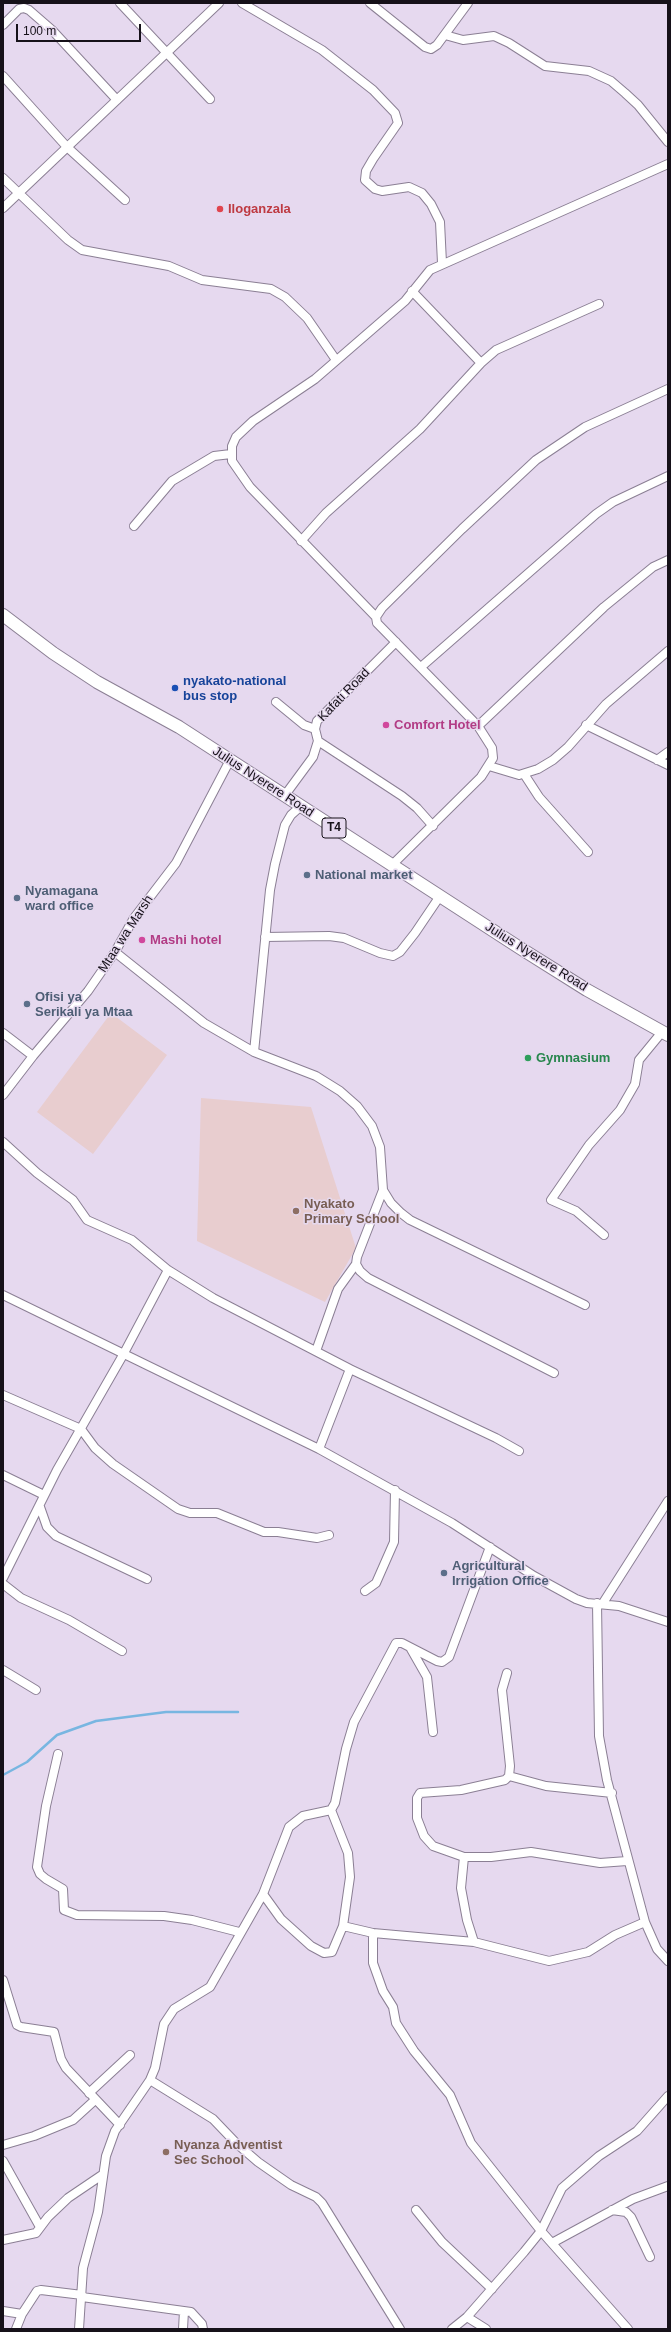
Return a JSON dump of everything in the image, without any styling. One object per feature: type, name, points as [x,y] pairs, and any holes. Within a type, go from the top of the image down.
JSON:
[{"type":"highway","name":"Julius Nyerere Road","points":[[3,615],[53,653],[97,682],[179,727],[581,986],[665,1034]]},
{"type":"street","points":[[120,3],[168,52],[210,99]]},
{"type":"street","points":[[3,208],[19,195],[219,3]]},
{"type":"street","points":[[242,3],[328,54],[373,90],[395,114],[398,124],[373,159],[366,171],[365,180],[375,189],[382,191],[409,187],[422,194],[431,204],[440,222],[442,263]]},
{"type":"street","points":[[370,3],[425,47],[435,47],[468,3]]},
{"type":"street","points":[[3,25],[19,10],[24,8],[30,10],[52,30],[117,100]]},
{"type":"street","points":[[445,35],[451,38],[464,40],[494,36],[510,43],[545,66],[589,71],[611,82],[625,93],[638,105],[668,142]]},
{"type":"street","points":[[3,76],[68,147],[125,200]]},
{"type":"street","points":[[392,865],[433,826],[489,766],[493,758],[492,748],[478,726],[377,622],[376,617],[250,487],[236,469],[231,454],[236,437],[253,421],[315,379],[405,301],[423,277],[442,263],[668,164]]},
{"type":"street","points":[[3,178],[19,195],[68,240],[82,250],[169,266],[202,280],[271,289],[285,296],[308,318],[336,360]]},
{"type":"street","points":[[412,292],[481,363]]},
{"type":"street","points":[[301,541],[326,514],[420,429],[481,363],[496,350],[599,304]]},
{"type":"street","points":[[376,617],[382,608],[462,529],[536,460],[585,427],[668,389]]},
{"type":"street","points":[[134,526],[172,481],[214,456],[231,454]]},
{"type":"street","points":[[421,668],[596,514],[613,502],[668,476]]},
{"type":"street","points":[[478,726],[604,607],[653,567],[668,560]]},
{"type":"street","name":"Kafati Road","points":[[285,795],[313,757],[318,741],[315,729],[317,721],[396,642]]},
{"type":"street","points":[[489,766],[516,775],[524,774],[553,760],[568,747],[606,704],[668,651]]},
{"type":"street","points":[[276,702],[304,725],[315,729]]},
{"type":"street","points":[[586,725],[668,765]]},
{"type":"street","points":[[318,741],[402,796],[417,808],[433,826]]},
{"type":"street","points":[[657,760],[668,752]]},
{"type":"street","name":"Mtaa wa Marsh","points":[[3,1095],[33,1056],[88,991],[115,952],[134,918],[179,859],[230,760]]},
{"type":"street","points":[[524,774],[539,797],[588,852]]},
{"type":"street","points":[[254,1052],[270,890],[285,825],[301,806]]},
{"type":"street","points":[[265,937],[329,936],[344,938],[380,953],[394,956],[400,952],[415,933],[440,896]]},
{"type":"street","points":[[115,952],[187,1011],[254,1052],[316,1076],[340,1091],[357,1106],[372,1126],[380,1147],[383,1190],[357,1257],[356,1264],[338,1289],[316,1351]]},
{"type":"street","points":[[3,1033],[33,1056]]},
{"type":"street","points":[[604,1235],[576,1211],[551,1200],[589,1145],[620,1110],[635,1084],[640,1060],[665,1034]]},
{"type":"street","points":[[3,1142],[37,1173],[72,1200],[87,1220],[132,1240],[168,1270],[213,1298],[350,1369],[496,1438],[519,1451]]},
{"type":"street","points":[[383,1190],[391,1203],[410,1220],[585,1305]]},
{"type":"street","points":[[356,1264],[368,1278],[554,1373]]},
{"type":"street","points":[[3,1578],[40,1507],[44,1495],[123,1355],[168,1270]]},
{"type":"street","points":[[3,1295],[123,1355],[319,1449],[394,1490],[490,1547],[534,1576],[576,1599],[619,1606],[668,1622]]},
{"type":"street","points":[[319,1449],[350,1369]]},
{"type":"street","points":[[3,1395],[80,1429],[95,1448],[113,1464],[178,1509],[190,1513],[217,1513],[264,1532],[278,1532],[317,1538],[329,1535]]},
{"type":"street","points":[[3,1475],[44,1495]]},
{"type":"street","points":[[365,1591],[376,1583],[394,1542],[394,1490]]},
{"type":"street","points":[[668,1501],[600,1603],[599,1736],[627,1861],[645,1922],[657,1950],[668,1962]]},
{"type":"street","points":[[40,1507],[47,1527],[56,1536],[148,1579]]},
{"type":"street","points":[[79,2329],[84,2268],[98,2212],[102,2175],[110,2142],[150,2080],[155,2068],[164,2024],[168,2015],[174,2009],[210,1987],[239,1932],[263,1894],[289,1827],[303,1816],[331,1810],[335,1803],[346,1749],[354,1722],[396,1643],[402,1643],[437,1662],[442,1662],[449,1657],[490,1547]]},
{"type":"street","points":[[3,1584],[21,1598],[69,1620],[122,1651]]},
{"type":"street","points":[[411,1649],[427,1677],[433,1732]]},
{"type":"street","points":[[3,1670],[36,1690]]},
{"type":"street","points":[[507,1673],[502,1690],[510,1766],[509,1776],[505,1780],[496,1783],[461,1790],[420,1793],[418,1795],[417,1818],[424,1836],[438,1848],[464,1857],[491,1857],[531,1852],[600,1863],[627,1861]]},
{"type":"street","points":[[58,1754],[47,1799],[37,1868],[43,1877],[63,1889],[64,1910],[77,1915],[164,1916],[192,1920],[239,1932]]},
{"type":"street","points":[[509,1776],[568,1790],[612,1793]]},
{"type":"street","points":[[263,1894],[281,1920],[311,1946],[324,1953],[332,1952],[342,1926],[350,1866],[348,1853],[331,1810]]},
{"type":"street","points":[[464,1857],[461,1888],[467,1920],[474,1942]]},
{"type":"street","points":[[342,1926],[373,1933],[474,1942],[549,1961],[588,1952],[615,1935],[645,1922]]},
{"type":"street","points":[[373,1933],[373,1963],[383,1991],[393,2008],[396,2023],[414,2051],[450,2095],[471,2143],[541,2231],[628,2329]]},
{"type":"street","points":[[3,1980],[17,2024],[21,2027],[54,2032],[61,2060],[66,2068],[120,2125]]},
{"type":"street","points":[[89,2093],[130,2055]]},
{"type":"street","points":[[150,2080],[213,2118],[236,2144],[258,2162],[291,2185],[316,2197],[322,2203],[400,2329]]},
{"type":"street","points":[[452,2329],[467,2317],[541,2231],[562,2188],[570,2179],[598,2156],[637,2131],[668,2096]]},
{"type":"street","points":[[3,2145],[34,2136],[73,2120],[95,2100]]},
{"type":"street","points":[[3,2161],[40,2227]]},
{"type":"street","points":[[3,2240],[34,2235],[48,2217],[68,2198],[83,2186],[102,2175]]},
{"type":"street","points":[[552,2243],[612,2210],[668,2186]]},
{"type":"street","points":[[416,2210],[442,2242],[492,2289]]},
{"type":"street","points":[[612,2210],[626,2212],[631,2217],[650,2257]]},
{"type":"street","points":[[16,2329],[22,2314],[34,2296],[41,2290],[184,2311],[196,2316],[203,2329]]},
{"type":"street","points":[[3,2311],[22,2314]]},
{"type":"street","points":[[183,2329],[184,2311]]},
{"type":"street","points":[[467,2317],[486,2329]]},
{"type":"shaded area","points":[[111,1013],[167,1055],[93,1154],[37,1112]]},
{"type":"shaded area","points":[[201,1098],[311,1107],[356,1248],[325,1302],[197,1241]]},
{"type":"waterway","points":[[3,1775],[27,1762],[57,1735],[96,1721],[166,1712],[238,1712]]},
{"type":"place","name":"Iloganzala","points":[[220,209]]},
{"type":"place","name":"nyakato-national bus stop","points":[[175,688]]},
{"type":"place","name":"Comfort Hotel","points":[[386,725]]},
{"type":"place","name":"National market","points":[[307,875]]},
{"type":"place","name":"Nyamagana ward office","points":[[17,898]]},
{"type":"place","name":"Mashi hotel","points":[[142,940]]},
{"type":"place","name":"Ofisi ya Serikali ya Mtaa","points":[[27,1004]]},
{"type":"place","name":"Gymnasium","points":[[528,1058]]},
{"type":"place","name":"Nyakato Primary School","points":[[296,1211]]},
{"type":"place","name":"Agricultural Irrigation Office","points":[[444,1573]]},
{"type":"place","name":"Nyanza Adventist Sec School","points":[[166,2152]]}]
